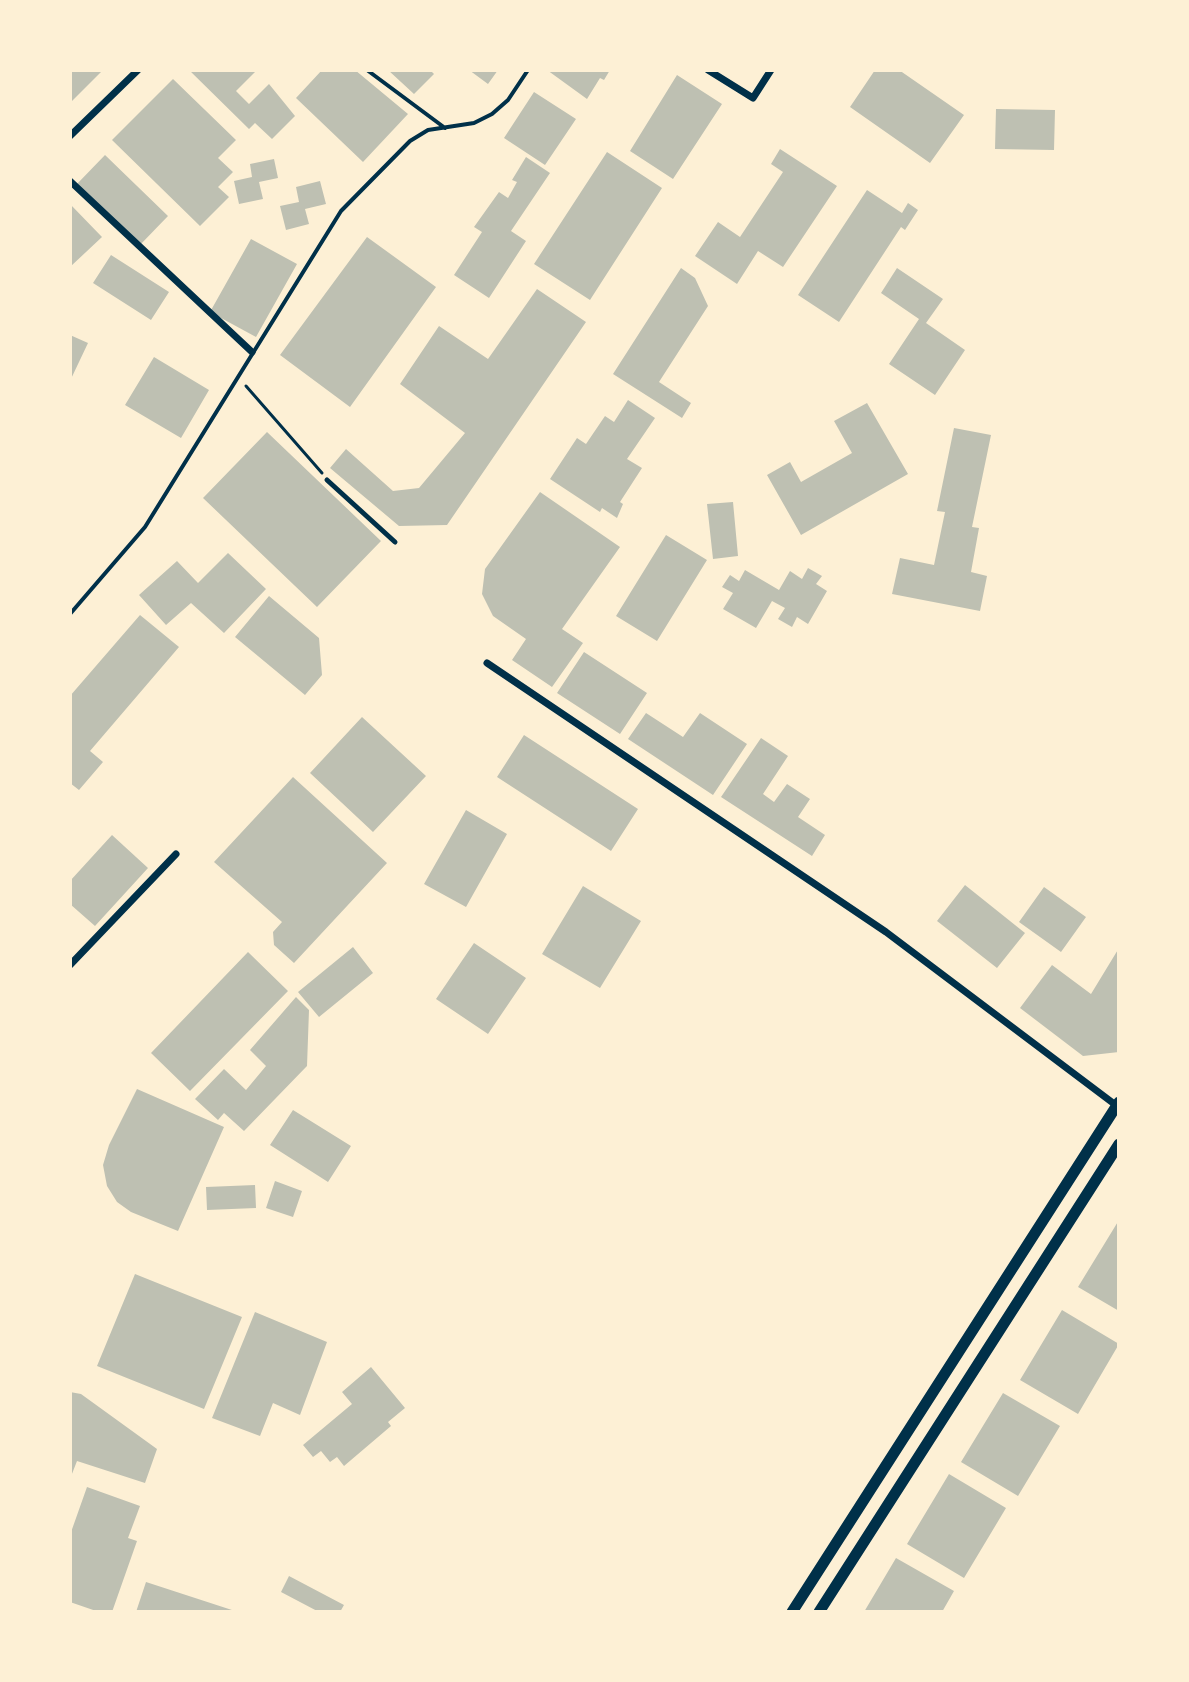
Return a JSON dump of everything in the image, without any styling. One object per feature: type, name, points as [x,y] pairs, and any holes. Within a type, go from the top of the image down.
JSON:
[{"type":"main road","points":[[792,1612],[1118,1104]]},
{"type":"main road","points":[[819,1612],[1119,1144]]},
{"type":"street","points":[[70,136],[138,70]]},
{"type":"street","points":[[708,70],[753,98],[771,70]]},
{"type":"street","points":[[70,181],[252,352]]},
{"type":"street","points":[[327,480],[395,542]]},
{"type":"street","points":[[487,663],[886,932],[1118,1104]]},
{"type":"street","points":[[70,965],[176,854]]},
{"type":"lane","points":[[367,70],[445,128]]},
{"type":"lane","points":[[70,614],[145,527],[341,211],[410,141],[428,130],[474,123],[492,114],[508,100],[528,70]]},
{"type":"path","points":[[238,377],[327,480]]},
{"type":"building","points":[[70,70],[103,70],[70,103]]},
{"type":"building","points":[[189,70],[257,70],[236,91],[249,104],[269,84],[295,116],[272,139],[255,123],[249,129]]},
{"type":"building","points":[[322,70],[355,70],[408,114],[363,162],[296,98]]},
{"type":"building","points":[[388,70],[430,70],[434,74],[414,94]]},
{"type":"building","points":[[469,70],[498,70],[488,84]]},
{"type":"building","points":[[547,70],[610,70],[604,80],[600,78],[587,99]]},
{"type":"building","points":[[875,70],[899,70],[964,115],[930,163],[850,107]]},
{"type":"building","points":[[677,75],[722,104],[673,179],[630,151]]},
{"type":"building","points":[[173,79],[236,140],[218,158],[233,172],[218,187],[229,197],[200,226],[112,140]]},
{"type":"building","points":[[534,92],[576,119],[545,165],[504,138]]},
{"type":"building","points":[[996,109],[1055,110],[1054,150],[995,149]]},
{"type":"building","points":[[780,149],[837,186],[783,267],[758,251],[737,284],[695,256],[718,222],[740,237],[783,172],[771,164]]},
{"type":"building","points":[[607,152],[662,188],[590,300],[534,264]]},
{"type":"building","points":[[105,155],[168,216],[139,246],[76,185]]},
{"type":"building","points":[[526,157],[550,173],[511,231],[526,241],[489,298],[454,275],[482,232],[474,227],[499,192],[508,198],[517,182],[512,180]]},
{"type":"building","points":[[274,159],[278,178],[259,182],[263,199],[239,204],[234,181],[252,177],[250,164]]},
{"type":"building","points":[[320,181],[326,204],[305,209],[309,224],[286,230],[280,206],[299,202],[296,187]]},
{"type":"building","points":[[867,190],[902,213],[908,203],[918,210],[905,230],[901,227],[839,322],[798,295]]},
{"type":"building","points":[[70,204],[102,237],[70,267]]},
{"type":"building","points":[[367,237],[436,287],[350,407],[280,355]]},
{"type":"building","points":[[251,239],[297,264],[256,337],[210,312]]},
{"type":"building","points":[[111,255],[169,292],[151,320],[93,283]]},
{"type":"building","points":[[681,268],[695,278],[708,306],[659,382],[691,403],[682,418],[613,374]]},
{"type":"building","points":[[897,268],[943,299],[926,323],[965,350],[935,395],[889,364],[919,319],[881,293]]},
{"type":"building","points":[[537,289],[586,322],[447,525],[399,526],[330,468],[346,449],[393,491],[419,488],[465,433],[400,384],[439,326],[488,359]]},
{"type":"building","points":[[70,335],[88,343],[70,381]]},
{"type":"building","points":[[154,357],[209,390],[181,438],[125,405]]},
{"type":"building","points":[[628,400],[655,418],[627,459],[642,468],[620,502],[623,504],[617,518],[602,508],[600,512],[550,479],[577,438],[586,444],[605,416],[614,422]]},
{"type":"building","points":[[867,403],[908,474],[801,535],[767,475],[790,462],[801,482],[852,453],[834,421]]},
{"type":"building","points":[[954,428],[991,435],[972,527],[979,528],[971,572],[987,576],[980,611],[892,594],[900,558],[934,565],[945,512],[937,511]]},
{"type":"building","points":[[267,432],[381,541],[317,607],[203,498]]},
{"type":"building","points":[[540,492],[620,547],[562,629],[583,643],[552,687],[512,660],[526,639],[493,616],[482,594],[485,569]]},
{"type":"building","points":[[733,502],[738,556],[713,559],[707,504]]},
{"type":"building","points":[[666,535],[707,560],[657,641],[616,616]]},
{"type":"building","points":[[228,553],[266,589],[224,633],[191,603],[166,625],[139,595],[177,561],[198,583]]},
{"type":"building","points":[[808,568],[822,576],[816,584],[827,591],[808,624],[797,617],[792,627],[778,619],[785,608],[772,601],[756,628],[723,609],[733,593],[722,587],[730,575],[739,581],[745,570],[779,590],[790,571],[802,579]]},
{"type":"building","points":[[269,596],[319,638],[322,675],[305,695],[235,637]]},
{"type":"building","points":[[140,615],[179,647],[90,751],[103,762],[79,790],[70,783],[70,696]]},
{"type":"building","points":[[584,652],[647,693],[620,734],[557,693]]},
{"type":"building","points":[[646,713],[683,737],[700,713],[747,744],[713,795],[628,739]]},
{"type":"building","points":[[362,717],[426,776],[373,832],[310,773]]},
{"type":"building","points":[[524,735],[638,809],[611,851],[497,777]]},
{"type":"building","points":[[761,738],[788,756],[763,794],[774,802],[787,784],[810,799],[798,817],[825,835],[812,856],[721,797]]},
{"type":"building","points":[[293,777],[387,863],[294,963],[274,945],[273,932],[282,922],[214,862]]},
{"type":"building","points":[[466,810],[507,834],[466,907],[424,884]]},
{"type":"building","points":[[112,835],[148,868],[95,926],[70,904],[70,881]]},
{"type":"building","points":[[965,885],[1025,933],[997,968],[937,921]]},
{"type":"building","points":[[583,886],[641,921],[600,988],[542,954]]},
{"type":"building","points":[[1044,887],[1086,917],[1061,952],[1019,922]]},
{"type":"building","points":[[474,943],[526,978],[488,1034],[436,999]]},
{"type":"building","points":[[353,947],[373,973],[319,1017],[298,992]]},
{"type":"building","points":[[1119,948],[1119,1052],[1083,1056],[1020,1008],[1052,965],[1091,994]]},
{"type":"building","points":[[248,952],[288,991],[190,1091],[151,1053]]},
{"type":"building","points":[[296,997],[309,1010],[307,1066],[244,1131],[224,1113],[218,1120],[195,1099],[224,1069],[246,1090],[266,1066],[250,1050]]},
{"type":"building","points":[[137,1089],[224,1127],[178,1231],[131,1212],[117,1202],[107,1186],[103,1165],[109,1145]]},
{"type":"building","points":[[293,1110],[351,1146],[328,1182],[270,1145]]},
{"type":"building","points":[[275,1181],[302,1191],[293,1217],[266,1208]]},
{"type":"building","points":[[255,1185],[256,1208],[207,1210],[206,1187]]},
{"type":"building","points":[[1119,1220],[1119,1311],[1078,1287]]},
{"type":"building","points":[[135,1274],[242,1317],[204,1409],[97,1366]]},
{"type":"building","points":[[1062,1310],[1119,1344],[1078,1414],[1020,1380]]},
{"type":"building","points":[[255,1312],[327,1342],[300,1415],[273,1403],[260,1436],[212,1418]]},
{"type":"building","points":[[371,1367],[405,1408],[388,1422],[391,1426],[344,1466],[337,1457],[330,1462],[321,1451],[313,1457],[303,1445],[352,1404],[342,1392]]},
{"type":"building","points":[[70,1392],[81,1394],[157,1449],[145,1483],[77,1461],[70,1479]]},
{"type":"building","points":[[1003,1393],[1060,1426],[1018,1496],[961,1462]]},
{"type":"building","points":[[949,1474],[1006,1508],[964,1578],[907,1544]]},
{"type":"building","points":[[87,1487],[140,1506],[128,1538],[137,1541],[112,1612],[99,1612],[70,1602],[70,1535]]},
{"type":"building","points":[[896,1558],[954,1591],[942,1612],[864,1612]]},
{"type":"building","points":[[289,1576],[344,1605],[340,1612],[319,1612],[281,1592]]},
{"type":"building","points":[[146,1582],[235,1611],[136,1612]]}]
